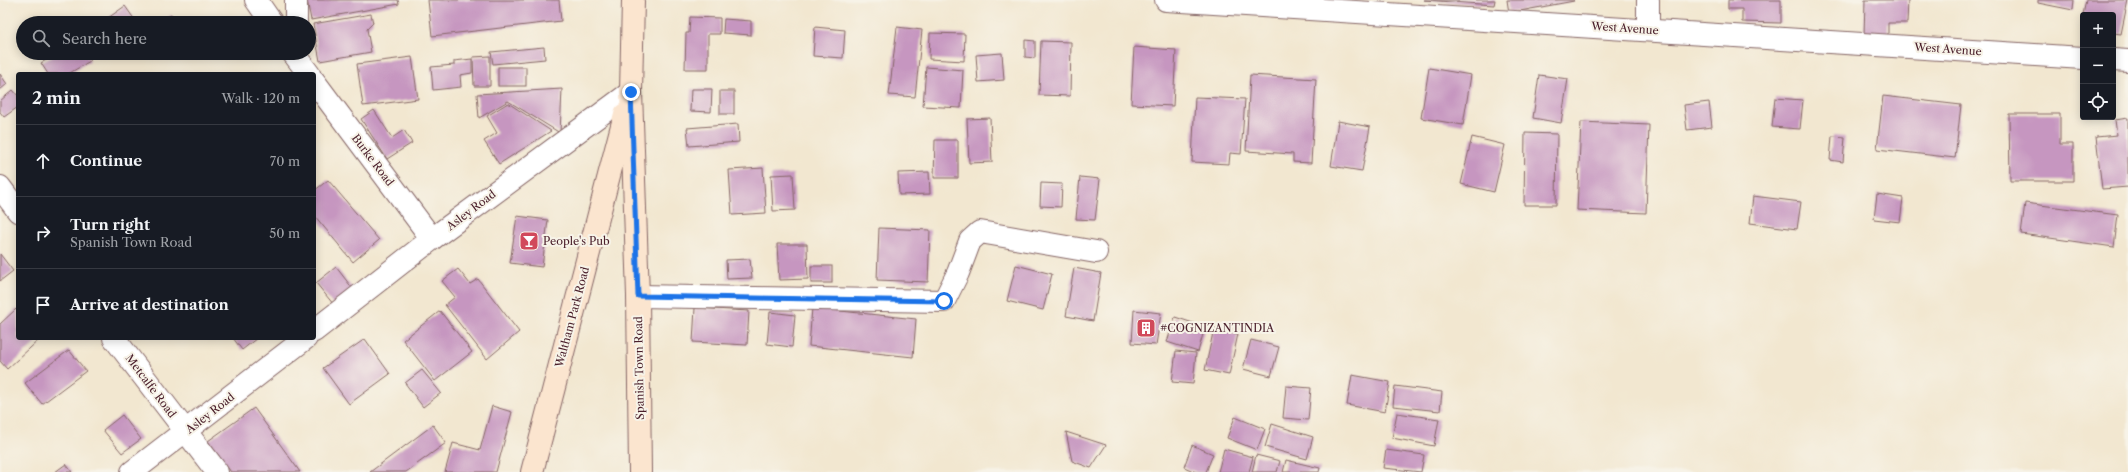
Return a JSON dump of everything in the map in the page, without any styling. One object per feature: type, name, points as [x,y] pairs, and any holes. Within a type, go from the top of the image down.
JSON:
[{"type":"main road","name":"Spanish Town Road","points":[[633,0],[631,92],[638,296],[640,472]]},
{"type":"main road","name":"Waltham Park Road","points":[[532,472],[631,92]]},
{"type":"street","points":[[256,0],[267,16]]},
{"type":"street","points":[[296,0],[296,16]]},
{"type":"street","name":"West Avenue","points":[[1166,0],[1315,4],[1648,30],[2080,58]]},
{"type":"street","points":[[1648,0],[1648,30]]},
{"type":"street","points":[[2116,60],[2128,61]]},
{"type":"street","name":"Burke Road","points":[[316,84],[432,239]]},
{"type":"street","name":"Asley Road","points":[[316,330],[432,239],[631,92]]},
{"type":"street","points":[[0,187],[16,208]]},
{"type":"street","points":[[638,296],[944,301],[958,274],[970,241],[980,232],[1096,252]]},
{"type":"street","name":"Metcalfe Road","points":[[116,340],[217,472]]},
{"type":"street","name":"Asley Road","points":[[132,472],[186,432],[303,340]]},
{"type":"building","points":[[307,0],[398,0],[399,4],[316,19],[316,16],[310,16]]},
{"type":"building","points":[[428,0],[559,0],[561,21],[432,36]]},
{"type":"building","points":[[1424,0],[1495,0],[1494,5]]},
{"type":"building","points":[[1507,0],[1573,0],[1574,1],[1509,13]]},
{"type":"building","points":[[1728,0],[1781,0],[1781,23],[1742,22],[1742,9],[1728,9]]},
{"type":"building","points":[[1865,0],[1908,0],[1907,23],[1888,23],[1888,37],[1864,36]]},
{"type":"building","points":[[2038,0],[2074,0],[2073,10],[2038,3]]},
{"type":"building","points":[[2086,0],[2128,0],[2121,34],[2116,33],[2116,12],[2084,12]]},
{"type":"building","points":[[125,6],[132,16],[111,16]]},
{"type":"building","points":[[371,14],[373,23],[367,29],[371,52],[320,61],[316,40],[316,23]]},
{"type":"building","points":[[690,17],[720,18],[720,34],[708,34],[708,69],[685,69],[686,33],[689,33]]},
{"type":"building","points":[[724,19],[751,21],[751,35],[723,33]]},
{"type":"building","points":[[815,27],[845,30],[843,58],[813,56]]},
{"type":"building","points":[[897,27],[922,30],[915,97],[889,95]]},
{"type":"building","points":[[930,33],[965,34],[964,61],[929,59]]},
{"type":"building","points":[[1025,40],[1035,41],[1035,58],[1025,57]]},
{"type":"building","points":[[1041,41],[1071,42],[1070,96],[1039,95]]},
{"type":"building","points":[[544,47],[545,59],[493,64],[491,52]]},
{"type":"building","points":[[1134,47],[1176,50],[1173,106],[1131,104]]},
{"type":"building","points":[[1002,53],[1004,80],[978,82],[976,55]]},
{"type":"building","points":[[490,56],[490,86],[474,86],[473,57]]},
{"type":"building","points":[[412,57],[418,99],[363,106],[357,64]]},
{"type":"building","points":[[472,59],[472,73],[460,75],[461,87],[433,90],[431,67],[454,65],[454,61]]},
{"type":"building","points":[[46,60],[90,61],[71,72],[47,72],[41,63]]},
{"type":"building","points":[[498,67],[526,67],[526,86],[498,86]]},
{"type":"building","points":[[926,67],[963,70],[961,108],[923,106]]},
{"type":"building","points":[[1429,68],[1471,75],[1463,125],[1421,118]]},
{"type":"building","points":[[0,74],[7,84],[0,90]]},
{"type":"building","points":[[1250,75],[1316,79],[1311,163],[1293,162],[1293,154],[1246,151]]},
{"type":"building","points":[[1539,75],[1568,79],[1561,123],[1533,118]]},
{"type":"building","points":[[562,89],[560,133],[508,101],[479,118],[477,94]]},
{"type":"building","points":[[691,89],[712,89],[711,112],[690,111]]},
{"type":"building","points":[[13,90],[16,94],[16,108],[4,117],[0,112],[0,101]]},
{"type":"building","points":[[720,91],[734,91],[734,114],[720,114]]},
{"type":"building","points":[[1883,96],[1961,105],[1955,158],[1877,149]]},
{"type":"building","points":[[1195,97],[1245,99],[1241,154],[1230,153],[1229,164],[1192,162]]},
{"type":"building","points":[[1775,98],[1803,100],[1800,129],[1772,127]]},
{"type":"building","points":[[1709,102],[1712,127],[1687,130],[1684,105]]},
{"type":"building","points":[[508,103],[551,131],[499,164],[484,141],[497,133],[487,116]]},
{"type":"building","points":[[374,110],[392,138],[404,130],[412,143],[387,159],[361,119]]},
{"type":"building","points":[[2009,114],[2060,114],[2060,144],[2073,144],[2073,181],[2010,181]]},
{"type":"building","points":[[990,118],[992,162],[969,163],[967,119]]},
{"type":"building","points":[[2128,118],[2128,187],[2102,189],[2096,137],[2117,135],[2116,120]]},
{"type":"building","points":[[1338,121],[1370,127],[1362,171],[1331,166]]},
{"type":"building","points":[[1581,122],[1649,125],[1646,213],[1577,210]]},
{"type":"building","points":[[738,124],[739,142],[689,146],[687,128]]},
{"type":"building","points":[[1525,133],[1557,134],[1556,205],[1524,205]]},
{"type":"building","points":[[1832,136],[1845,137],[1843,162],[1830,160]]},
{"type":"building","points":[[1472,137],[1505,145],[1494,192],[1461,184]]},
{"type":"building","points":[[935,140],[958,140],[958,178],[934,178]]},
{"type":"building","points":[[763,168],[766,213],[732,215],[729,170]]},
{"type":"building","points":[[929,172],[930,194],[899,195],[898,173]]},
{"type":"building","points":[[793,174],[795,210],[773,211],[771,175]]},
{"type":"building","points":[[1080,177],[1100,179],[1095,220],[1076,219]]},
{"type":"building","points":[[328,180],[379,240],[353,262],[316,217],[316,189]]},
{"type":"building","points":[[1041,183],[1062,184],[1061,207],[1040,206]]},
{"type":"building","points":[[1877,194],[1903,198],[1900,222],[1874,219]]},
{"type":"building","points":[[1753,196],[1801,202],[1797,229],[1750,223]]},
{"type":"building","points":[[2025,203],[2118,215],[2114,247],[2021,234]]},
{"type":"building","name":"People's Pub","points":[[517,216],[548,220],[542,267],[510,263]]},
{"type":"building","points":[[879,228],[930,230],[928,282],[877,280]]},
{"type":"building","points":[[777,244],[807,244],[808,279],[779,280]]},
{"type":"building","points":[[0,254],[13,271],[0,281]]},
{"type":"building","points":[[750,259],[752,278],[727,279],[726,260]]},
{"type":"building","points":[[1016,265],[1052,274],[1043,310],[1007,301]]},
{"type":"building","points":[[811,266],[832,266],[832,283],[811,283]]},
{"type":"building","points":[[336,267],[353,289],[334,305],[316,283]]},
{"type":"building","points":[[1074,268],[1101,273],[1093,321],[1066,316]]},
{"type":"building","points":[[458,269],[470,284],[478,279],[519,332],[487,359],[445,305],[455,297],[442,281]]},
{"type":"building","points":[[695,308],[749,311],[747,345],[693,342]]},
{"type":"building","points":[[812,308],[916,319],[913,357],[809,346]]},
{"type":"building","points":[[16,309],[16,340],[39,340],[7,369],[0,361],[0,324]]},
{"type":"building","name":"#COGNIZANTINDIA","points":[[1134,310],[1161,313],[1156,345],[1132,343]]},
{"type":"building","points":[[440,311],[472,352],[435,381],[403,340]]},
{"type":"building","points":[[770,312],[795,315],[792,347],[767,344]]},
{"type":"building","points":[[1175,317],[1205,327],[1198,352],[1167,342]]},
{"type":"building","points":[[1214,328],[1238,334],[1229,375],[1205,370]]},
{"type":"building","points":[[365,339],[390,374],[349,404],[323,368]]},
{"type":"building","points":[[234,340],[254,340],[242,350]]},
{"type":"building","points":[[1251,340],[1279,347],[1271,376],[1243,369]]},
{"type":"building","points":[[69,350],[86,371],[42,404],[25,383]]},
{"type":"building","points":[[1176,351],[1196,353],[1193,384],[1172,382]]},
{"type":"building","points":[[422,370],[441,393],[423,407],[405,383]]},
{"type":"building","points":[[1352,375],[1390,382],[1385,412],[1347,405]]},
{"type":"building","points":[[1286,386],[1311,388],[1308,420],[1283,418]]},
{"type":"building","points":[[1395,386],[1442,392],[1440,411],[1393,406]]},
{"type":"building","points":[[492,406],[512,412],[496,472],[445,472],[453,443],[480,450]]},
{"type":"building","points":[[254,408],[300,472],[231,472],[208,441]]},
{"type":"building","points":[[1397,413],[1439,419],[1434,446],[1392,438]]},
{"type":"building","points":[[122,415],[141,439],[122,453],[103,430]]},
{"type":"building","points":[[1235,417],[1265,429],[1257,450],[1227,438]]},
{"type":"building","points":[[1272,424],[1313,437],[1307,459],[1265,447]]},
{"type":"building","points":[[433,425],[446,443],[406,472],[370,472]]},
{"type":"building","points":[[1066,432],[1106,445],[1091,468],[1072,461]]},
{"type":"building","points":[[1192,445],[1213,454],[1206,472],[1196,472],[1184,467]]},
{"type":"building","points":[[1224,449],[1253,457],[1249,472],[1218,472]]},
{"type":"building","points":[[1386,450],[1424,455],[1421,472],[1383,468]]},
{"type":"building","points":[[1256,455],[1280,461],[1277,472],[1252,472]]},
{"type":"building","points":[[1286,460],[1320,468],[1319,472],[1283,472]]},
{"type":"building","points":[[66,464],[72,472],[55,472]]},
{"type":"place","name":"People's Pub","points":[[529,241]]},
{"type":"place","name":"#COGNIZANTINDIA","points":[[1146,328]]},
{"type":"route","points":[[631,92],[638,296],[944,301]]}]
